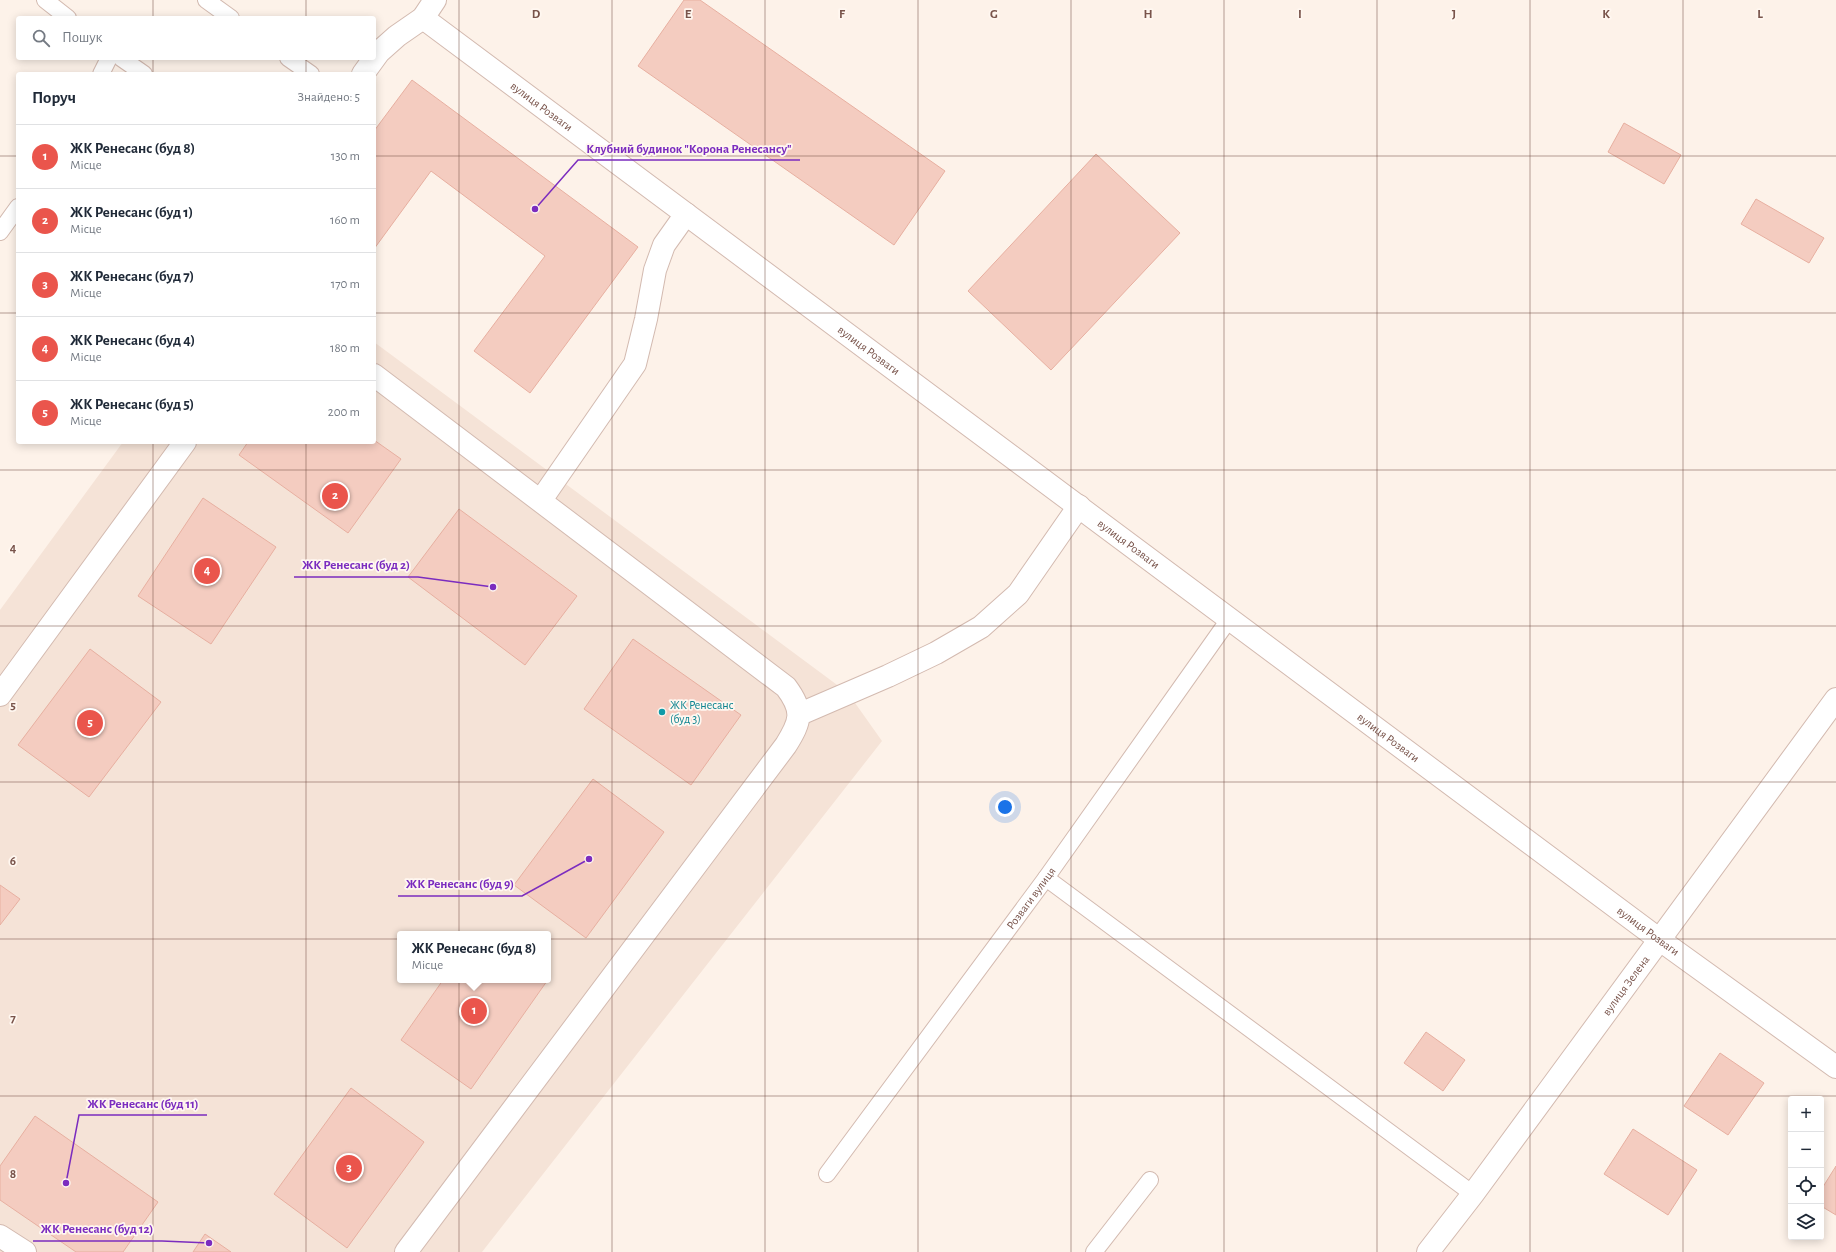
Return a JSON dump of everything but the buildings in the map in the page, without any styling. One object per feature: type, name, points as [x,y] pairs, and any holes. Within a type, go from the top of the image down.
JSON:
[{"type":"street","points":[[376,56],[397,36],[423,18],[435,0]]},
{"type":"street","name":"вулиця Розваги","points":[[423,18],[1230,618],[1660,940],[1836,1067]]},
{"type":"street","points":[[364,72],[373,60]]},
{"type":"street","points":[[541,500],[635,364],[646,319],[655,270],[664,245],[686,214]]},
{"type":"street","points":[[376,376],[786,687],[795,699],[800,714],[796,728],[786,745],[406,1252]]},
{"type":"street","points":[[0,695],[184,444]]},
{"type":"street","points":[[800,714],[936,654],[981,627],[1018,594],[1079,506]]},
{"type":"street","name":"вулиця Зелена","points":[[1428,1252],[1473,1194],[1836,699]]},
{"type":"street","points":[[0,1236],[25,1252]]},
{"type":"lane","points":[[45,0],[65,16]]},
{"type":"lane","points":[[206,0],[228,16]]},
{"type":"lane","points":[[102,72],[108,60]]},
{"type":"lane","points":[[124,60],[141,72]]},
{"type":"lane","points":[[291,60],[307,72]]},
{"type":"lane","points":[[0,232],[16,210]]},
{"type":"lane","name":"Розваги вулиця","points":[[827,1174],[1046,878],[1230,618]]},
{"type":"lane","points":[[1046,878],[1473,1194]]},
{"type":"lane","points":[[1094,1252],[1150,1180]]},
{"type":"shaded area","points":[[376,343],[848,693],[882,741],[482,1252],[0,1252],[0,610],[122,444],[376,444]]},
{"type":"place","name":"Клубний будинок \"Корона Ренесансу\"","points":[[535,209]]},
{"type":"place","name":"ЖК Ренесанс (буд 1)","points":[[335,496]]},
{"type":"place","name":"ЖК Ренесанс (буд 4)","points":[[207,571]]},
{"type":"place","name":"ЖК Ренесанс (буд 2)","points":[[493,587]]},
{"type":"place","name":"ЖК Ренесанс (буд 3)","points":[[662,712]]},
{"type":"place","name":"ЖК Ренесанс (буд 5)","points":[[90,723]]},
{"type":"place","name":"ЖК Ренесанс (буд 9)","points":[[589,859]]},
{"type":"place","name":"ЖК Ренесанс (буд 8)","points":[[474,1011]]},
{"type":"place","name":"ЖК Ренесанс (буд 7)","points":[[349,1168]]},
{"type":"place","name":"ЖК Ренесанс (буд 11)","points":[[66,1183]]},
{"type":"place","name":"ЖК Ренесанс (буд 12)","points":[[209,1243]]}]
